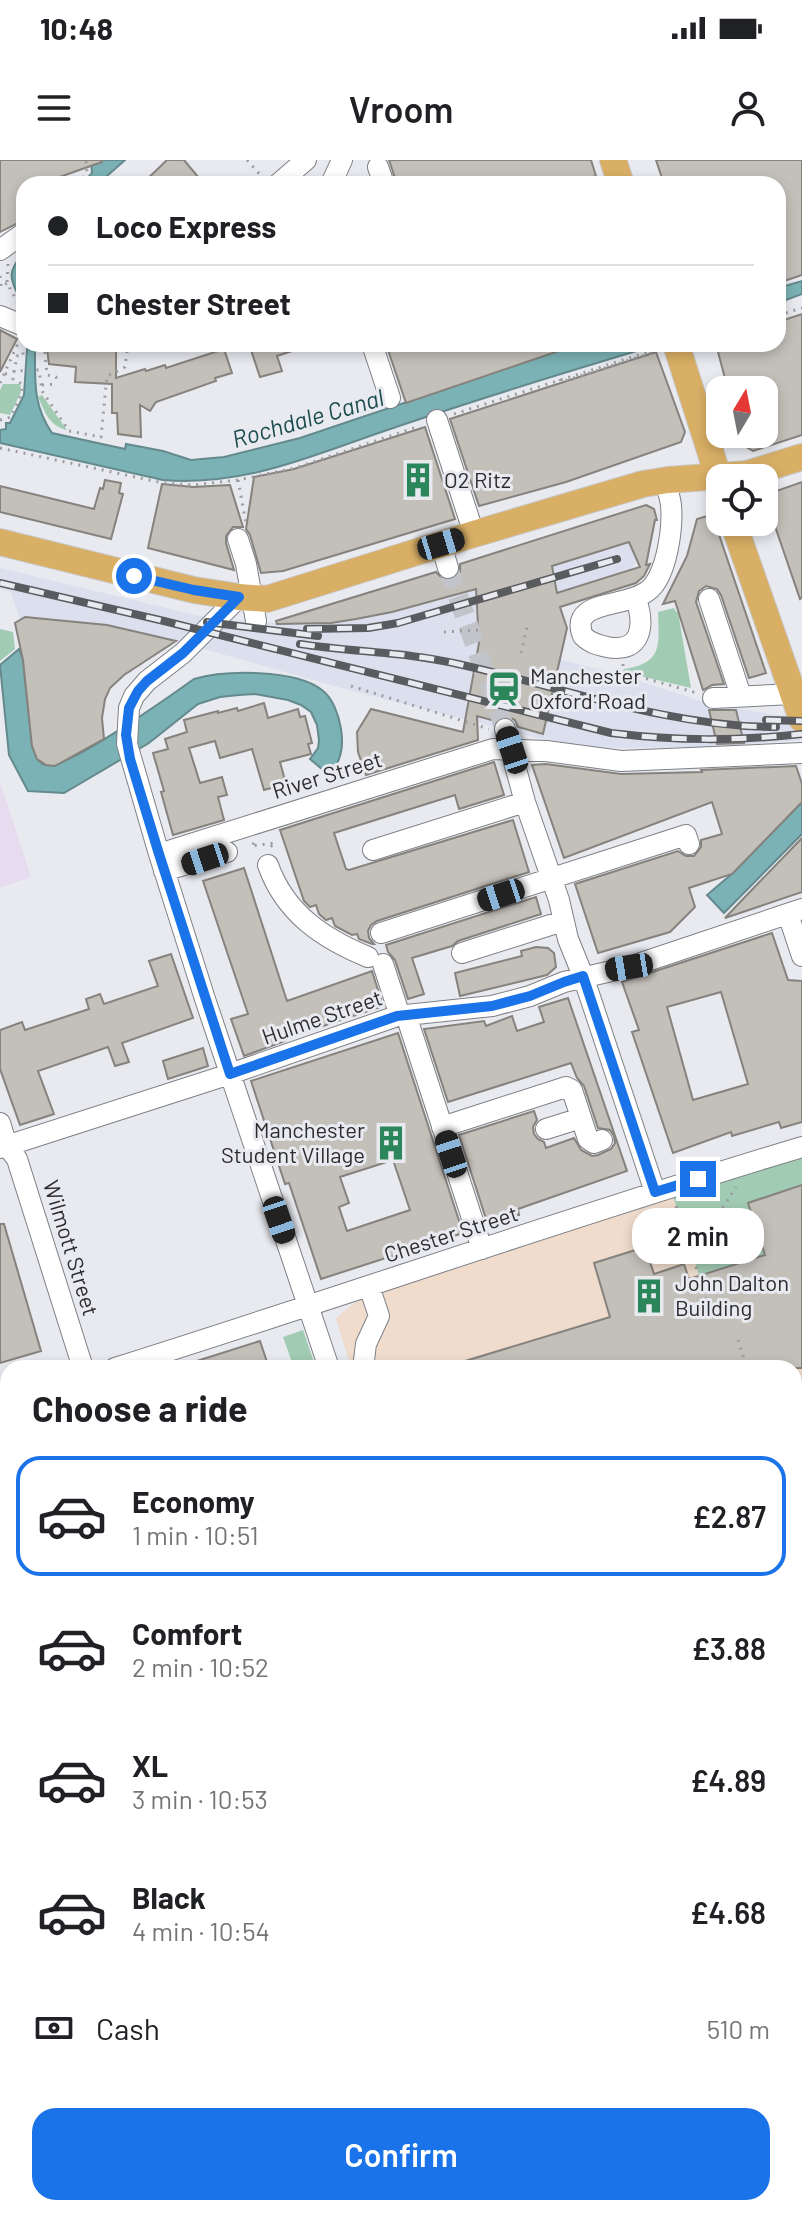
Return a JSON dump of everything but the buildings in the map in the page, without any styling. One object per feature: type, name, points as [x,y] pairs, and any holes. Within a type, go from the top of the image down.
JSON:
[{"type":"main road","points":[[661,352],[712,464]]},
{"type":"main road","points":[[778,464],[802,457]]},
{"type":"main road","points":[[0,542],[248,605],[444,556],[474,534],[654,482],[706,480]]},
{"type":"main road","points":[[738,536],[798,706]]},
{"type":"street","points":[[287,176],[306,160]]},
{"type":"street","points":[[375,352],[390,398]]},
{"type":"street","points":[[437,420],[474,534]]},
{"type":"street","points":[[636,599],[654,586],[662,569],[671,521],[671,505],[654,482]]},
{"type":"street","points":[[238,539],[246,564],[248,605],[142,686],[129,708],[126,728],[130,759],[161,863],[326,1360]]},
{"type":"street","points":[[709,599],[741,696]]},
{"type":"street","points":[[713,698],[741,696],[798,706]]},
{"type":"street","points":[[508,738],[525,802],[583,976],[617,1135],[663,1189]]},
{"type":"street","name":"River Street","points":[[161,863],[267,818],[493,749],[508,738],[546,751],[621,761],[802,753]]},
{"type":"street","points":[[373,850],[525,802]]},
{"type":"street","points":[[381,933],[686,835],[689,844]]},
{"type":"street","points":[[161,863],[227,852]]},
{"type":"street","points":[[268,865],[273,880],[299,915],[323,935],[375,961],[402,1012],[482,1249]]},
{"type":"street","points":[[795,912],[802,956]]},
{"type":"street","name":"Hulme Street","points":[[4,1147],[230,1074],[402,1012],[492,1006],[530,996],[583,976],[629,967],[795,912]]},
{"type":"street","points":[[462,953],[563,921]]},
{"type":"street","points":[[442,1127],[566,1087],[572,1090],[588,1139],[594,1143],[617,1135]]},
{"type":"street","points":[[546,1129],[581,1118]]},
{"type":"street","points":[[0,1123],[4,1147]]},
{"type":"street","name":"Wilmott Street","points":[[4,1147],[17,1159],[80,1360]]},
{"type":"street","name":"Chester Street","points":[[158,1360],[369,1286],[663,1189],[802,1147]]},
{"type":"street","points":[[364,1360],[366,1344],[379,1316],[369,1286]]},
{"type":"path","points":[[247,160],[261,176]]},
{"type":"path","points":[[4,256],[7,283],[16,306]]},
{"type":"path","points":[[0,276],[1,287],[7,283]]},
{"type":"path","points":[[0,383],[16,351]]},
{"type":"path","points":[[0,420],[11,417],[22,393],[22,384],[13,379],[17,356],[23,356],[23,352]]},
{"type":"path","points":[[42,385],[57,384],[56,377],[47,375],[45,352]]},
{"type":"path","points":[[5,374],[39,370],[42,391],[69,431],[101,437],[107,376],[125,367],[127,352]]},
{"type":"path","points":[[0,448],[163,483],[193,485],[238,480],[295,468],[650,352]]},
{"type":"path","points":[[521,653],[527,627]]},
{"type":"path","points":[[444,632],[480,630]]},
{"type":"path","points":[[623,672],[713,698]]},
{"type":"path","points":[[351,686],[508,738]]},
{"type":"path","points":[[267,818],[270,826],[251,846],[275,843],[255,860],[268,865]]},
{"type":"path","points":[[692,1255],[752,1162]]},
{"type":"path","points":[[663,1189],[692,1255],[706,1298]]},
{"type":"path","points":[[738,1340],[744,1360]]},
{"type":"shaded area","points":[[629,542],[637,561],[631,570],[596,595],[560,607],[567,628],[561,660],[614,673],[707,703],[776,715],[802,715],[802,740],[718,747],[608,748],[537,738],[107,625],[48,618],[25,617],[20,620],[11,592],[0,589],[0,568],[195,615],[226,620],[331,623],[434,602]]},
{"type":"shaded area","points":[[0,782],[31,877],[0,888]]},
{"type":"shaded area","points":[[802,1147],[802,1360],[349,1360],[336,1318],[382,1281]]},
{"type":"green space","points":[[3,384],[20,384],[21,392],[10,415],[0,413]]},
{"type":"green space","points":[[42,395],[67,430],[48,418],[38,397]]},
{"type":"green space","points":[[674,608],[678,612],[691,688],[623,672],[652,657],[658,643],[658,612]]},
{"type":"green space","points":[[0,629],[13,632],[15,649],[0,661]]},
{"type":"green space","points":[[802,1147],[802,1185],[765,1255],[699,1275],[670,1187]]},
{"type":"green space","points":[[303,1330],[313,1360],[291,1360],[283,1337]]},
{"type":"water","points":[[91,160],[125,160],[107,176],[89,176]]},
{"type":"water","points":[[16,264],[16,291],[12,278]]},
{"type":"water","points":[[802,281],[802,294],[786,300],[786,286]]},
{"type":"water","points":[[27,352],[35,352],[38,403],[52,433],[125,449],[126,444],[163,451],[191,460],[224,457],[300,438],[555,352],[634,352],[461,405],[284,465],[225,478],[163,480],[0,443],[0,430],[6,429],[6,423],[10,423],[24,395]]},
{"type":"water","points":[[19,649],[23,660],[32,746],[43,764],[57,764],[96,744],[194,679],[241,673],[295,678],[326,693],[341,729],[339,759],[330,776],[310,759],[318,748],[317,725],[311,712],[301,705],[255,694],[239,695],[198,704],[149,743],[64,793],[28,791],[9,755],[0,665]]},
{"type":"water","points":[[802,802],[802,834],[724,913],[707,895],[734,872]]},
{"type":"tunnel","points":[[448,568],[505,729]]},
{"type":"railway","points":[[307,629],[368,628],[398,623],[617,559]]},
{"type":"railway","points":[[0,583],[611,733],[706,739],[802,734]]},
{"type":"railway","points":[[207,622],[318,636]]},
{"type":"railway","points":[[300,644],[439,660],[655,713],[736,725],[776,727]]},
{"type":"railway","points":[[766,720],[802,721]]},
{"type":"place","name":"O2 Ritz","points":[[418,480]]},
{"type":"place","name":"Manchester Oxford Road","points":[[504,689]]},
{"type":"place","name":"Manchester Student Village","points":[[391,1143]]},
{"type":"place","name":"John Dalton Building","points":[[649,1296]]},
{"type":"route","points":[[134,576],[239,597],[183,653],[138,691],[129,708],[126,735],[130,759],[159,854],[230,1074],[397,1016],[492,1006],[530,996],[583,976],[655,1192],[698,1179]]},
{"type":"water label","name":"Rochdale Canal","points":[[308,419]]}]
